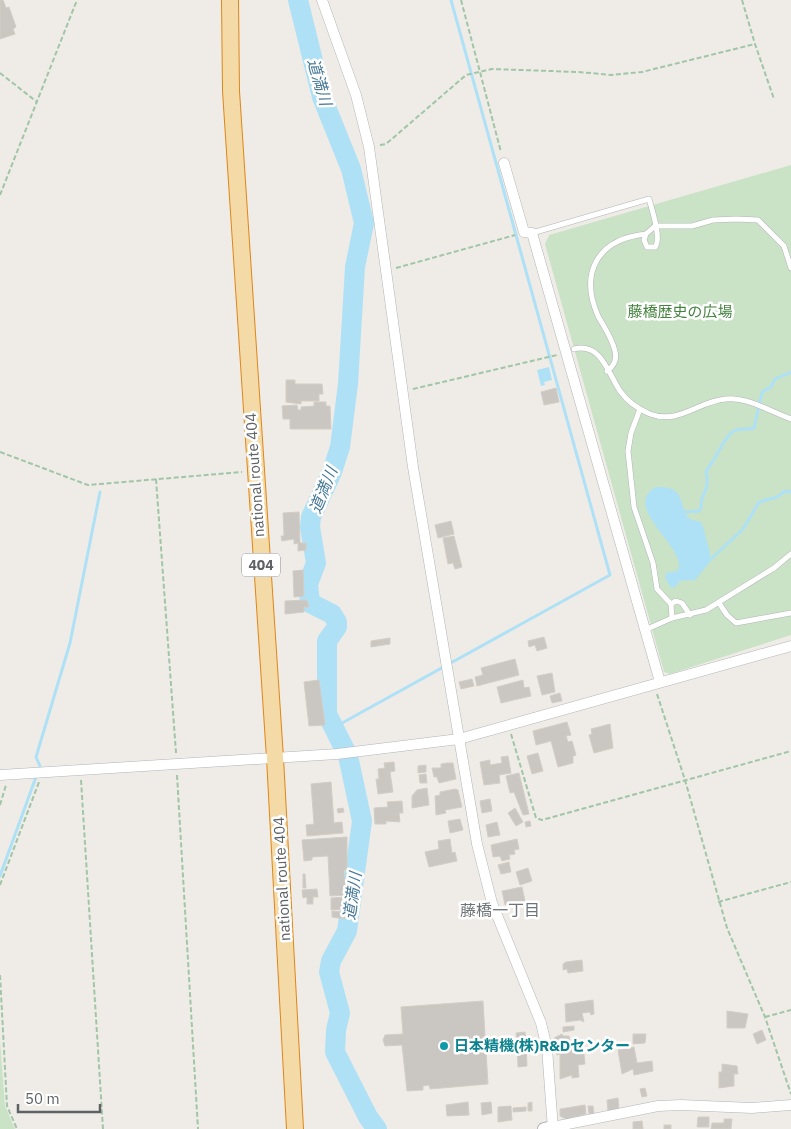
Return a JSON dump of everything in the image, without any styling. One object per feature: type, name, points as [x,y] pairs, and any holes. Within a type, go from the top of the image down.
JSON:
[{"type":"highway","name":"national route 404","points":[[230,0],[230,82],[254,471],[275,758],[295,1129]]},
{"type":"street","points":[[322,0],[356,95],[369,147],[402,391],[459,739],[485,882],[506,942],[541,1023],[547,1048],[550,1128],[658,1106],[752,1108],[791,1105]]},
{"type":"street","points":[[504,163],[571,351],[657,683]]},
{"type":"street","points":[[5,775],[347,753],[459,739],[791,646]]},
{"type":"lane","points":[[528,233],[649,200],[658,240],[655,247],[651,249],[645,245],[646,234]]},
{"type":"lane","points":[[607,371],[615,361],[615,351],[598,314],[591,293],[589,279],[592,268],[609,246],[633,235],[646,234],[655,226],[692,226],[713,220],[758,220],[784,246],[791,268]]},
{"type":"lane","points":[[571,351],[582,347],[597,353],[621,393],[640,409],[659,416],[680,416],[717,400],[737,399],[791,419]]},
{"type":"lane","points":[[640,409],[631,433],[628,451],[634,507],[653,563],[657,589],[671,604],[672,618]]},
{"type":"lane","points":[[644,630],[672,618],[690,615],[720,603],[774,568],[791,554]]},
{"type":"lane","points":[[671,604],[676,601],[682,603],[690,615]]},
{"type":"lane","points":[[720,603],[727,615],[736,622],[791,613]]},
{"type":"path","points":[[0,195],[77,0]]},
{"type":"path","points":[[460,0],[504,163]]},
{"type":"path","points":[[742,0],[754,44],[774,98]]},
{"type":"path","points":[[369,147],[386,144],[466,75],[492,69],[612,75],[642,72],[754,44]]},
{"type":"path","points":[[0,73],[37,102]]},
{"type":"path","points":[[386,272],[528,233]]},
{"type":"path","points":[[402,391],[571,351]]},
{"type":"path","points":[[0,452],[88,485],[254,471]]},
{"type":"path","points":[[156,479],[176,763],[198,1129]]},
{"type":"path","points":[[657,683],[686,780],[718,902],[727,928],[765,1017],[791,1094]]},
{"type":"path","points":[[508,725],[538,820],[791,751]]},
{"type":"path","points":[[80,770],[103,1129]]},
{"type":"path","points":[[0,885],[43,772]]},
{"type":"path","points":[[0,805],[5,775]]},
{"type":"path","points":[[718,902],[791,882]]},
{"type":"path","points":[[0,975],[7,1106],[17,1129]]},
{"type":"path","points":[[765,1017],[791,1010]]},
{"type":"green space","name":"藤橋歴史の広場","points":[[791,165],[791,635],[670,674],[664,672],[545,244],[549,235]]},
{"type":"green space","points":[[0,1041],[5,1106],[15,1129],[0,1129]]},
{"type":"water","points":[[549,367],[552,380],[544,382],[545,385],[541,386],[537,370]]},
{"type":"water","points":[[656,487],[665,487],[676,491],[688,518],[702,523],[710,553],[710,562],[695,580],[680,581],[674,588],[670,587],[665,577],[666,573],[677,571],[679,568],[678,559],[649,515],[645,504],[647,495]]},
{"type":"building","points":[[0,0],[3,0],[6,8],[9,7],[16,27],[13,29],[15,34],[0,39]]},
{"type":"building","points":[[286,380],[295,380],[295,384],[322,384],[323,394],[319,394],[319,401],[301,401],[301,404],[286,402]]},
{"type":"building","points":[[556,388],[559,402],[544,405],[541,392]]},
{"type":"building","points":[[314,402],[326,402],[326,406],[330,406],[331,429],[290,429],[290,419],[283,419],[282,406],[297,405],[298,410],[301,410],[301,407],[314,406]]},
{"type":"building","points":[[299,512],[300,543],[306,543],[306,550],[298,551],[298,543],[294,544],[294,539],[282,541],[281,536],[284,536],[283,513]]},
{"type":"building","points":[[451,521],[454,534],[438,538],[435,525]]},
{"type":"building","points":[[454,536],[462,567],[455,569],[453,563],[448,564],[443,538]]},
{"type":"building","points":[[303,570],[304,596],[294,597],[293,571]]},
{"type":"building","points":[[307,600],[309,607],[304,607],[304,612],[285,614],[285,601]]},
{"type":"building","points":[[544,637],[547,648],[537,651],[535,645],[529,647],[528,641]]},
{"type":"building","points":[[390,638],[390,644],[371,647],[371,641]]},
{"type":"building","points":[[515,659],[519,675],[477,686],[475,677],[483,675],[481,668]]},
{"type":"building","points":[[552,673],[555,692],[542,695],[537,676]]},
{"type":"building","points":[[472,679],[474,686],[461,689],[459,682]]},
{"type":"building","points":[[319,680],[325,725],[309,726],[304,682]]},
{"type":"building","points":[[523,680],[524,688],[529,687],[531,696],[501,703],[497,687]]},
{"type":"building","points":[[560,693],[562,701],[552,703],[550,696]]},
{"type":"building","points":[[567,722],[571,735],[566,736],[568,742],[572,741],[576,755],[573,756],[573,763],[558,767],[551,741],[536,745],[533,731]]},
{"type":"building","points":[[610,724],[613,748],[594,753],[589,735],[592,734],[591,729]]},
{"type":"building","points":[[538,753],[543,771],[532,774],[527,756]]},
{"type":"building","points":[[508,756],[511,773],[499,775],[500,783],[484,785],[480,762],[490,760],[490,765],[502,763],[501,757]]},
{"type":"building","points":[[394,762],[395,771],[390,772],[393,792],[378,794],[376,779],[379,779],[378,769],[385,768],[384,763]]},
{"type":"building","points":[[453,763],[456,779],[439,783],[437,777],[434,777],[432,768],[441,768],[441,764]]},
{"type":"building","points":[[426,765],[426,772],[418,773],[418,766]]},
{"type":"building","points":[[519,773],[529,814],[523,815],[514,792],[510,793],[506,776]]},
{"type":"building","points":[[426,774],[427,783],[420,783],[419,775]]},
{"type":"building","points":[[331,782],[334,823],[342,822],[343,833],[307,836],[306,825],[314,824],[311,784]]},
{"type":"building","points":[[427,788],[429,805],[412,808],[412,796],[417,790]]},
{"type":"building","points":[[458,790],[462,807],[445,810],[446,813],[436,815],[435,796],[440,795],[440,792]]},
{"type":"building","points":[[490,799],[492,811],[482,813],[480,801]]},
{"type":"building","points":[[402,801],[403,813],[399,813],[400,822],[386,821],[386,824],[375,824],[374,808],[388,807],[387,802]]},
{"type":"building","points":[[343,808],[344,812],[338,813],[337,809]]},
{"type":"building","points":[[515,808],[523,822],[516,826],[508,813]]},
{"type":"building","points":[[460,819],[463,830],[450,833],[448,821]]},
{"type":"building","points":[[530,821],[531,826],[526,827],[525,822]]},
{"type":"building","points":[[497,822],[500,835],[488,837],[486,825]]},
{"type":"building","points":[[347,837],[347,870],[344,870],[346,895],[330,896],[328,856],[312,857],[312,860],[304,861],[302,840]]},
{"type":"building","points":[[450,839],[452,853],[455,852],[457,861],[429,867],[425,852],[439,849],[438,841]]},
{"type":"building","points":[[517,839],[519,849],[514,850],[515,854],[509,855],[510,859],[502,861],[500,856],[493,857],[491,845]]},
{"type":"building","points":[[509,862],[511,872],[501,874],[498,865]]},
{"type":"building","points":[[528,868],[532,881],[520,885],[516,872]]},
{"type":"building","points":[[303,874],[305,874],[306,888],[303,888]]},
{"type":"building","points":[[522,887],[525,901],[505,905],[502,891]]},
{"type":"building","points":[[317,889],[318,897],[313,897],[313,904],[307,904],[307,897],[303,898],[302,890]]},
{"type":"building","points":[[345,897],[346,909],[331,910],[331,898]]},
{"type":"building","points":[[332,911],[345,912],[345,919],[332,917]]},
{"type":"building","points":[[582,960],[583,971],[568,973],[567,969],[563,970],[563,964],[566,962]]},
{"type":"building","points":[[593,1000],[594,1014],[591,1015],[590,1012],[582,1013],[584,1022],[580,1020],[566,1022],[565,1004]]},
{"type":"building","name":"日本精機(株)R&Dセンター","points":[[483,1001],[488,1084],[430,1089],[429,1085],[423,1086],[423,1090],[407,1091],[402,1045],[385,1046],[383,1040],[385,1035],[403,1034],[401,1007]]},
{"type":"building","points":[[727,1011],[748,1014],[745,1028],[727,1028]]},
{"type":"building","points":[[574,1026],[574,1030],[563,1032],[563,1027]]},
{"type":"building","points":[[762,1030],[766,1040],[757,1044],[753,1034]]},
{"type":"building","points":[[525,1032],[526,1041],[517,1041],[516,1033]]},
{"type":"building","points":[[562,1034],[563,1036],[569,1036],[572,1053],[584,1054],[585,1064],[578,1065],[579,1077],[572,1078],[572,1075],[560,1079],[560,1054],[557,1055],[554,1038]]},
{"type":"building","points":[[633,1034],[646,1034],[645,1043],[633,1044]]},
{"type":"building","points":[[517,1043],[526,1043],[527,1066],[518,1067]]},
{"type":"building","points":[[634,1047],[637,1063],[652,1061],[653,1071],[634,1075],[633,1069],[622,1074],[618,1050]]},
{"type":"building","points":[[722,1064],[737,1066],[738,1074],[734,1074],[734,1086],[719,1088],[719,1072],[722,1072]]},
{"type":"building","points":[[645,1088],[647,1096],[642,1097],[640,1089]]},
{"type":"building","points":[[618,1098],[619,1109],[608,1111],[607,1100]]},
{"type":"building","points":[[468,1102],[469,1115],[447,1116],[446,1105]]},
{"type":"building","points":[[491,1102],[492,1113],[482,1115],[481,1103]]},
{"type":"building","points":[[532,1102],[532,1111],[528,1111],[528,1103]]},
{"type":"building","points":[[585,1105],[586,1114],[566,1119],[560,1116],[560,1109]]},
{"type":"building","points":[[511,1106],[512,1120],[498,1122],[498,1107]]},
{"type":"building","points":[[588,1106],[593,1106],[594,1113],[589,1114]]},
{"type":"building","points":[[526,1107],[526,1111],[513,1112],[513,1108]]},
{"type":"building","points":[[698,1117],[709,1117],[709,1127],[697,1127]]},
{"type":"building","points":[[724,1119],[732,1119],[731,1129],[711,1129],[712,1123],[724,1123]]},
{"type":"building","points":[[642,1121],[643,1129],[633,1129],[633,1122]]},
{"type":"building","points":[[664,1125],[671,1125],[671,1129],[664,1129]]},
{"type":"waterway","name":"道満川","points":[[298,0],[322,97],[351,169],[364,223],[355,267],[348,384],[340,447],[332,472],[311,517],[310,527],[316,563],[308,584],[310,603],[332,614],[337,622],[337,627],[327,641],[327,714],[348,756],[362,821],[347,931],[331,961],[329,972],[340,1013],[336,1030],[335,1052],[368,1117],[377,1129]]},
{"type":"waterway","points":[[333,728],[610,575],[451,0]]},
{"type":"waterway","points":[[685,512],[699,511],[701,508],[707,484],[706,471],[730,434],[736,430],[754,428],[762,392],[771,387],[775,379],[791,372]]},
{"type":"waterway","points":[[710,560],[743,529],[759,502],[777,497],[785,491],[791,492]]},
{"type":"waterway","points":[[0,876],[40,766],[36,757],[70,643],[100,492]]},
{"type":"place","name":"日本精機(株)R&Dセンター","points":[[444,1046]]},
{"type":"district","name":"藤橋一丁目","points":[[500,910]]}]
